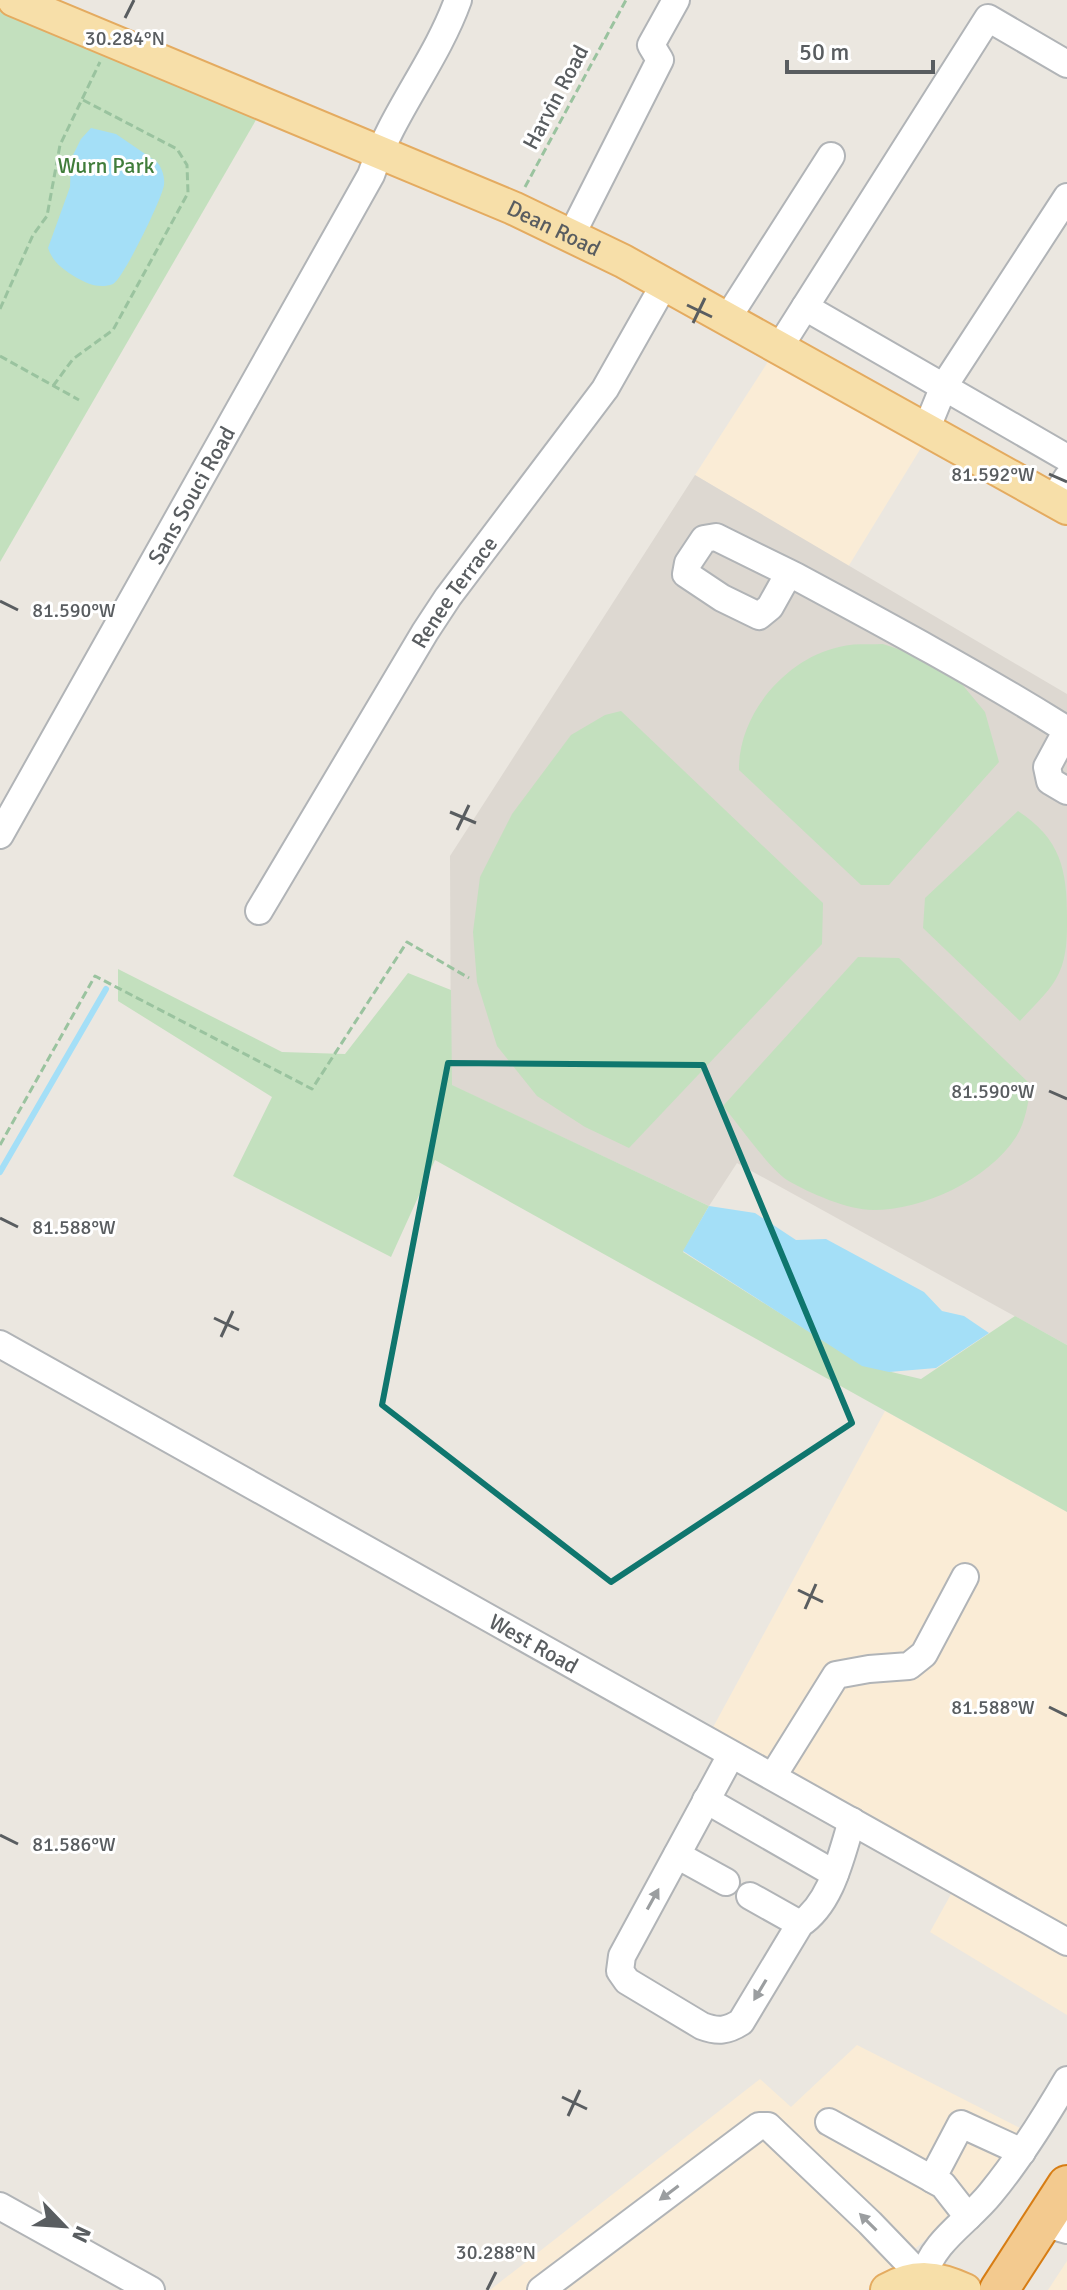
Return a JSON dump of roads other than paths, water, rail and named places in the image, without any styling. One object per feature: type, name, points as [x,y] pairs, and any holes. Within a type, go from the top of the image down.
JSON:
[{"type":"highway","points":[[999,2290],[1055,2227],[1067,2185]]},
{"type":"main road","name":"Dean Road","points":[[14,0],[513,208],[665,283],[926,430],[1062,495]]},
{"type":"main road","points":[[887,2290],[903,2282],[923,2278],[943,2281],[965,2290]]},
{"type":"street","name":"Sans Souci Road","points":[[0,835],[371,175],[379,153],[438,44],[458,0]]},
{"type":"street","points":[[571,236],[660,60],[651,45],[676,0]]},
{"type":"street","points":[[779,348],[988,18],[1067,64]]},
{"type":"street","points":[[727,319],[831,156]]},
{"type":"street","points":[[926,430],[944,386],[1067,197]]},
{"type":"street","name":"Renee Terrace","points":[[259,911],[441,609],[605,389],[665,283]]},
{"type":"street","points":[[805,307],[1067,458]]},
{"type":"street","points":[[789,573],[967,669],[1067,730],[1047,767],[1050,781],[1067,791]]},
{"type":"street","name":"West Road","points":[[0,1344],[1067,1942]]},
{"type":"street","points":[[773,1776],[836,1675],[909,1666],[924,1654],[965,1577]]},
{"type":"street","points":[[731,1755],[622,1956],[620,1971],[627,1981],[702,2026],[715,2031],[728,2030],[741,2022],[800,1924],[812,1916],[835,1874],[852,1821]]},
{"type":"street","points":[[706,1800],[835,1874]]},
{"type":"street","points":[[677,1855],[726,1882]]},
{"type":"street","points":[[750,1896],[800,1924]]},
{"type":"street","points":[[541,2290],[759,2126],[768,2126],[779,2136],[923,2278],[933,2252],[989,2196],[1022,2152],[1067,2080]]},
{"type":"street","points":[[829,2122],[943,2185],[968,2217]]},
{"type":"street","points":[[932,2179],[961,2124],[1022,2152]]},
{"type":"street","points":[[0,2206],[151,2290]]},
{"type":"water","points":[[91,128],[116,134],[157,162],[164,179],[157,206],[133,254],[118,279],[113,284],[103,286],[85,282],[68,272],[56,262],[48,248],[70,187],[71,159],[81,139]]},
{"type":"water","points":[[709,1206],[755,1213],[796,1240],[826,1239],[924,1292],[942,1311],[964,1316],[989,1333],[936,1368],[889,1372],[862,1366],[683,1251]]},
{"type":"waterway","points":[[0,1172],[106,989]]},
{"type":"park label","name":"Wurn Park","points":[[106,165]]}]
